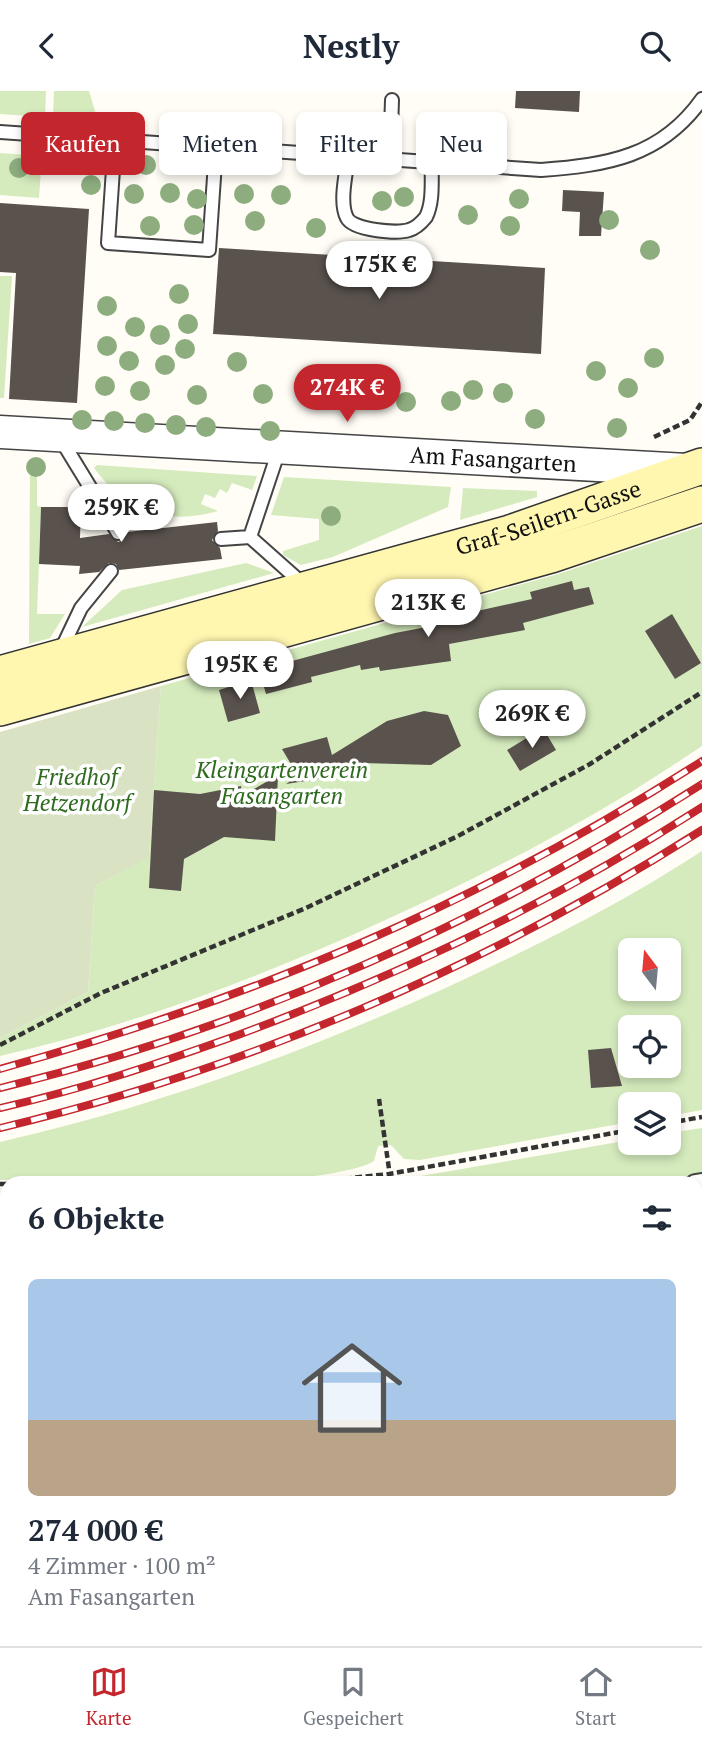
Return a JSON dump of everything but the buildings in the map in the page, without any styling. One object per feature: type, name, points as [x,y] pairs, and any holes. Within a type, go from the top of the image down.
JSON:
[{"type":"main road","name":"Graf-Seilern-Gasse","points":[[0,674],[510,533],[698,465]]},
{"type":"main road","name":"Graf-Seilern-Gasse","points":[[0,708],[551,555],[702,504]]},
{"type":"street","name":"Am Fasangarten","points":[[0,432],[698,465]]},
{"type":"lane","points":[[507,168],[541,170],[593,166],[640,153],[686,121],[702,99]]},
{"type":"lane","points":[[392,100],[392,112]]},
{"type":"lane","points":[[0,132],[21,133]]},
{"type":"lane","points":[[113,175],[108,243],[209,250],[214,175]]},
{"type":"lane","points":[[347,175],[346,217],[352,224],[365,229],[408,231],[420,224],[430,201],[431,175]]},
{"type":"lane","points":[[59,436],[118,533]]},
{"type":"lane","points":[[250,537],[280,446]]},
{"type":"lane","points":[[221,539],[250,537],[307,588]]},
{"type":"lane","points":[[57,658],[81,608],[111,571]]},
{"type":"path","points":[[0,1045],[101,993],[306,908],[458,836],[590,764],[702,692]]},
{"type":"path","points":[[380,1099],[389,1174]]},
{"type":"path","points":[[681,1121],[702,1117]]},
{"type":"path","points":[[370,1176],[618,1133]]},
{"type":"green space","points":[[0,91],[46,91],[45,112],[21,112],[21,115],[0,114]]},
{"type":"green space","points":[[54,91],[89,91],[95,112],[53,112]]},
{"type":"green space","points":[[0,153],[21,154],[21,175],[41,175],[39,198],[0,195]]},
{"type":"green space","points":[[0,276],[12,276],[4,398],[0,398]]},
{"type":"green space","points":[[30,461],[37,461],[37,506],[41,507],[37,614],[65,614],[50,638],[29,644]]},
{"type":"green space","points":[[97,465],[257,476],[252,490],[232,483],[227,493],[220,489],[215,498],[205,494],[201,504],[218,511],[181,517],[148,511],[133,504],[106,483],[94,468]]},
{"type":"green space","points":[[284,477],[451,487],[448,507],[333,557],[301,565],[283,555],[283,551],[319,540],[319,519],[271,515]]},
{"type":"green space","points":[[463,488],[537,491],[537,497],[460,520]]},
{"type":"green space","name":"Kleingartenverein Fasangarten","points":[[702,526],[702,746],[625,796],[545,841],[423,903],[335,943],[194,999],[98,1030],[0,1056],[0,1038],[88,992],[95,886],[149,856],[161,686],[558,574]]},
{"type":"green space","points":[[246,563],[274,573],[82,627],[122,590]]},
{"type":"green space","name":"Friedhof Hetzendorf","points":[[161,686],[149,857],[95,886],[88,992],[0,1038],[0,732]]},
{"type":"green space","points":[[702,851],[702,1110],[681,1114],[681,1092],[618,1092],[618,1124],[420,1160],[404,1159],[391,1145],[378,1146],[374,1161],[359,1167],[311,1176],[0,1176],[0,1142],[116,1112],[229,1076],[339,1034],[450,986],[579,923]]},
{"type":"green space","points":[[702,1128],[702,1176],[421,1176],[618,1142],[618,1155],[681,1155],[681,1131]]},
{"type":"railway","points":[[0,1069],[186,1011],[363,942],[534,860],[618,813],[702,761]]},
{"type":"railway","points":[[0,1088],[93,1063],[184,1034],[275,1002],[364,965],[537,881],[702,784]]},
{"type":"railway","points":[[0,1108],[179,1056],[358,987],[534,905],[702,807]]},
{"type":"railway","points":[[0,1128],[184,1076],[363,1008],[537,926],[702,830]]}]
